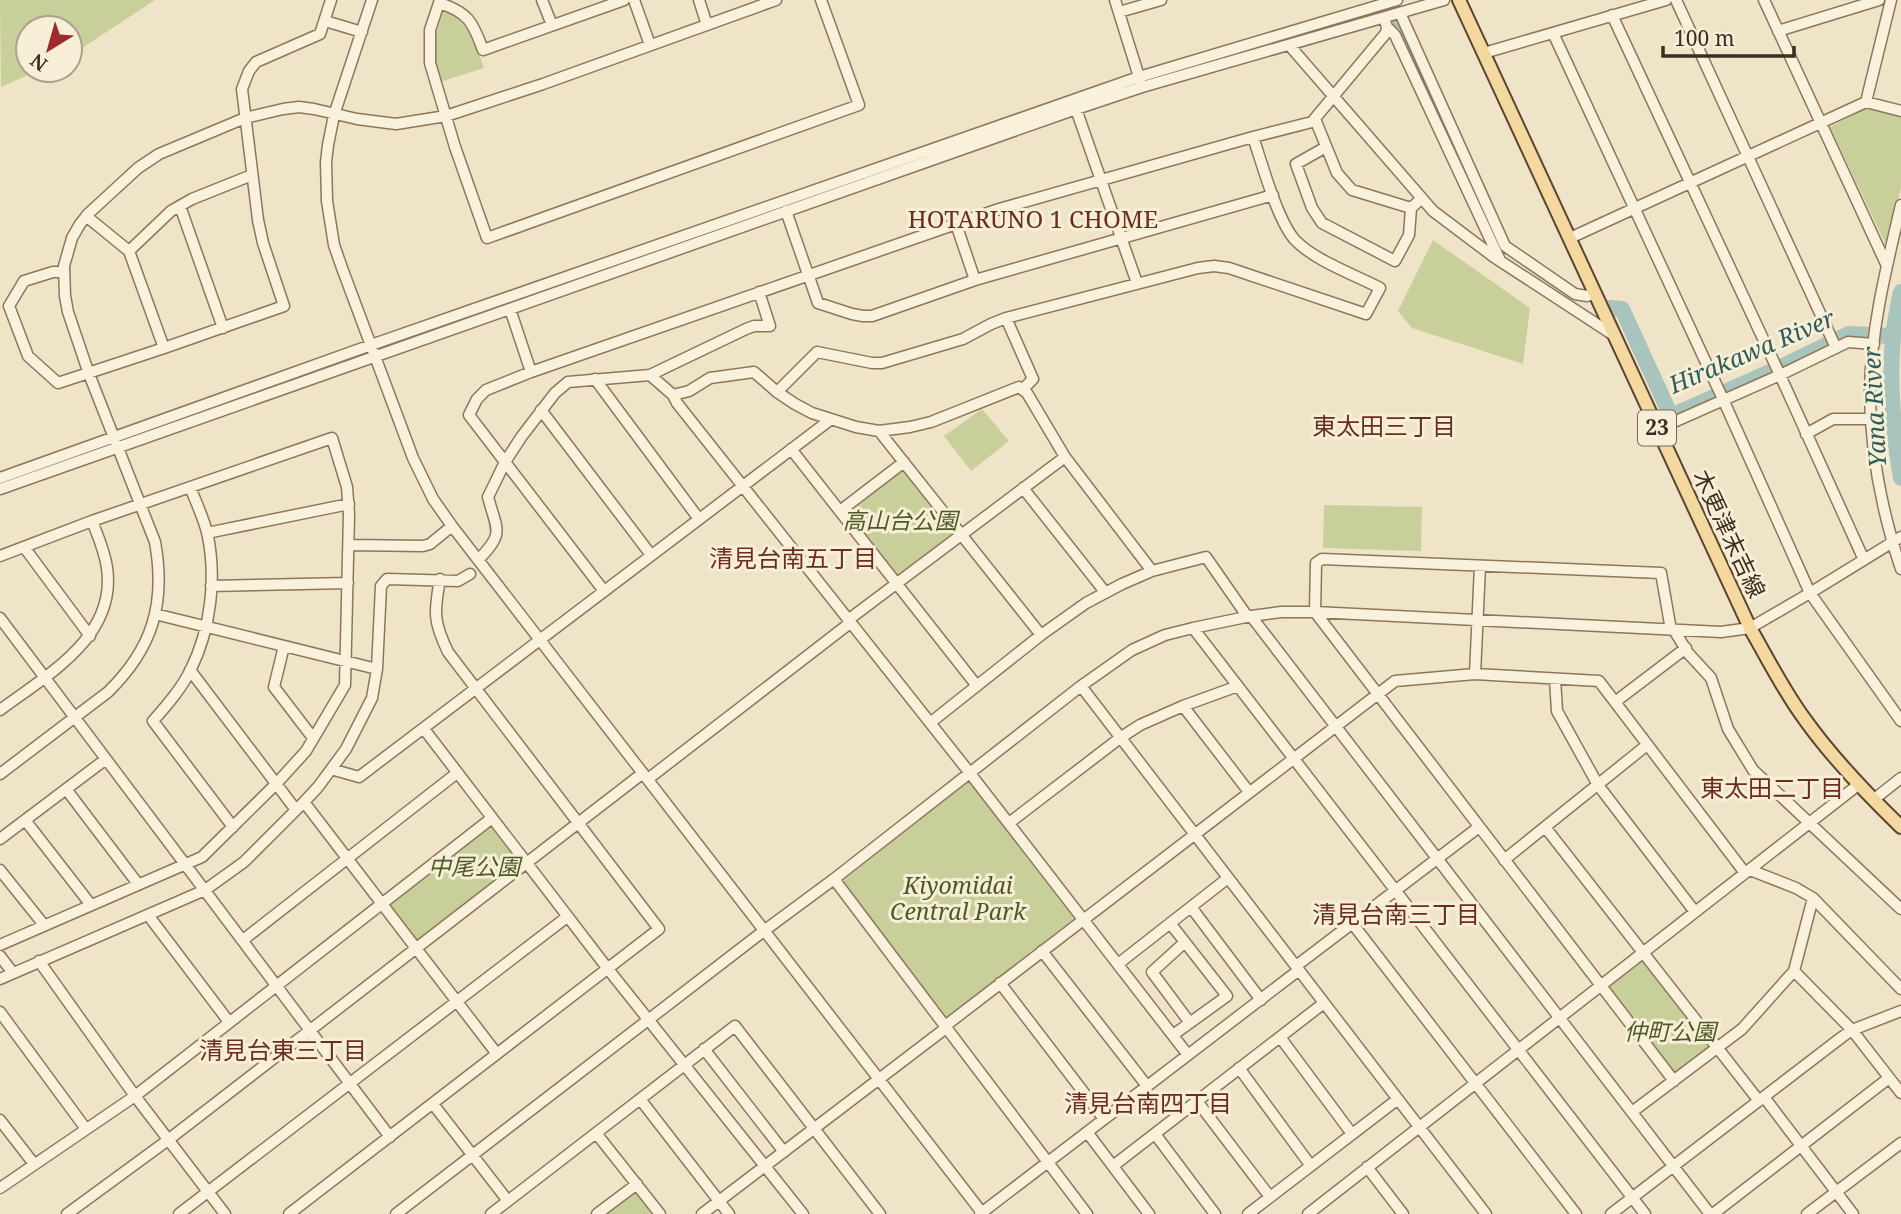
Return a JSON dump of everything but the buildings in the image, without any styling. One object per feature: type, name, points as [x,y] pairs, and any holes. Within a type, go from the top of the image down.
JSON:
[{"type":"main road","name":"木更津末吉線","points":[[1459,0],[1750,628],[1798,710],[1832,755],[1901,827]]},
{"type":"street","points":[[64,272],[53,272],[24,281],[9,306],[28,356],[58,383],[284,306],[263,243],[242,89],[256,62],[320,34],[331,0]]},
{"type":"street","points":[[372,0],[330,132],[326,162],[327,201],[331,229],[342,268],[413,458],[433,499],[982,1214],[1261,1000],[1352,923],[1479,827]]},
{"type":"street","points":[[542,0],[552,25]]},
{"type":"street","points":[[624,0],[483,50],[470,20],[457,9],[440,1],[430,30],[430,63],[487,238],[859,105],[821,0]]},
{"type":"street","points":[[634,0],[650,46]]},
{"type":"street","points":[[699,0],[707,25]]},
{"type":"street","points":[[0,774],[124,677],[142,649],[155,614],[159,591],[155,542],[89,374],[68,312],[64,272],[66,255],[72,238],[86,216],[138,168],[159,154],[245,118],[299,107],[396,124],[446,116],[776,0]]},
{"type":"street","points":[[1115,0],[1140,82]]},
{"type":"street","points":[[1119,12],[1161,0]]},
{"type":"street","points":[[0,489],[1076,109],[1140,82],[1390,18],[1444,0]]},
{"type":"street","points":[[1484,53],[1666,0]]},
{"type":"street","points":[[1676,0],[1834,344]]},
{"type":"street","points":[[1764,0],[1886,266]]},
{"type":"street","points":[[1778,31],[1879,0]]},
{"type":"street","points":[[1866,102],[1891,0]]},
{"type":"street","points":[[0,478],[371,345],[1140,82],[1388,3]]},
{"type":"street","points":[[1612,15],[1864,560]]},
{"type":"street","points":[[604,591],[469,415],[477,399],[486,390],[999,209],[1312,122],[1386,33],[1390,18]]},
{"type":"street","points":[[1390,18],[1500,260]]},
{"type":"street","points":[[1390,18],[1505,246],[1575,294],[1587,296],[1595,292]]},
{"type":"street","points":[[325,21],[362,32]]},
{"type":"street","points":[[1553,33],[1810,593],[1901,721]]},
{"type":"street","points":[[1289,45],[1433,211],[1500,260],[1615,335]]},
{"type":"street","points":[[1570,238],[1866,102],[1901,111]]},
{"type":"street","points":[[1076,109],[1137,283]]},
{"type":"street","points":[[1315,119],[1337,173],[1352,190],[1411,208]]},
{"type":"street","points":[[777,391],[817,352],[882,363],[963,340],[1006,318],[1198,268],[1229,268],[1366,314],[1380,288],[1311,253],[1294,240],[1283,222],[1254,137]]},
{"type":"street","points":[[1326,146],[1296,164],[1312,208],[1322,223],[1395,261],[1409,234],[1411,208],[1421,199]]},
{"type":"street","points":[[129,251],[171,211],[192,199],[252,175]]},
{"type":"street","points":[[786,211],[818,303],[863,316],[883,313],[975,280],[1273,195]]},
{"type":"street","points":[[1901,205],[1878,309],[1870,390],[1879,480],[1897,540],[1901,569]]},
{"type":"street","points":[[180,206],[223,328]]},
{"type":"street","points":[[86,216],[129,251],[164,348]]},
{"type":"street","points":[[956,224],[975,280]]},
{"type":"street","points":[[478,560],[496,538],[497,529],[488,497],[505,462],[555,393],[568,383],[650,374],[746,329],[770,326],[759,292]]},
{"type":"street","points":[[510,309],[531,372]]},
{"type":"street","points":[[1006,318],[1033,379],[1023,389]]},
{"type":"street","points":[[1658,429],[1721,396],[1834,344],[1875,338]]},
{"type":"street","points":[[673,395],[689,391],[710,378],[754,372],[795,404],[830,420],[879,431],[931,422],[1014,388],[1023,389]]},
{"type":"street","points":[[650,374],[673,395],[849,622],[970,772],[1188,1055]]},
{"type":"street","points":[[595,379],[699,519]]},
{"type":"street","points":[[1023,389],[1065,457],[1152,571]]},
{"type":"street","points":[[541,410],[651,555]]},
{"type":"street","points":[[1806,434],[1833,419],[1872,419]]},
{"type":"street","points":[[331,769],[359,777],[830,420]]},
{"type":"street","points":[[879,431],[1041,635]]},
{"type":"street","points":[[0,555],[332,438],[347,487],[349,545],[345,685],[306,751],[202,857],[0,945]]},
{"type":"street","points":[[791,449],[977,686]]},
{"type":"street","points":[[67,1214],[168,1140],[579,822],[645,776],[1065,457]]},
{"type":"street","points":[[840,511],[904,462]]},
{"type":"street","points":[[190,487],[207,533],[211,565],[205,626],[190,670],[172,699],[153,721],[233,827]]},
{"type":"street","points":[[1023,488],[1105,592]]},
{"type":"street","points":[[207,533],[349,504]]},
{"type":"street","points":[[0,710],[70,657],[90,636],[103,611],[108,583],[104,555],[92,521]]},
{"type":"street","points":[[349,545],[423,546],[430,544],[452,526]]},
{"type":"street","points":[[396,1214],[1081,686],[1132,650],[1165,635],[1249,616],[1281,612],[1721,632],[1750,628],[1897,540]]},
{"type":"street","points":[[24,547],[90,636]]},
{"type":"street","points":[[930,723],[1069,614],[1105,592],[1152,571],[1206,557],[1712,1214],[1889,1078]]},
{"type":"street","points":[[1674,1081],[1315,612],[1316,563],[1322,559],[1661,573],[1672,630],[1711,678],[1728,729],[1746,761],[1901,909]]},
{"type":"street","points":[[1475,674],[1480,566]]},
{"type":"street","points":[[0,979],[205,890],[244,862],[304,802],[331,769],[346,748],[372,698],[377,669],[383,581],[458,581],[470,574]]},
{"type":"street","points":[[289,1214],[659,929],[448,652],[438,628],[435,607],[440,579]]},
{"type":"street","points":[[211,586],[348,583]]},
{"type":"street","points":[[155,614],[377,669]]},
{"type":"street","points":[[0,618],[390,1137]]},
{"type":"street","points":[[1193,628],[1645,1214]]},
{"type":"street","points":[[285,646],[274,687],[313,738]]},
{"type":"street","points":[[1615,702],[1685,648]]},
{"type":"street","points":[[190,670],[296,810]]},
{"type":"street","points":[[702,1214],[1395,681],[1475,674],[1599,681],[1747,872],[1796,888],[1813,898],[1901,989]]},
{"type":"street","points":[[1555,678],[1558,711],[1598,785],[1695,912]]},
{"type":"street","points":[[1081,686],[1486,1214]]},
{"type":"street","points":[[1009,823],[1140,725],[1238,686]]},
{"type":"street","points":[[1183,706],[1249,792]]},
{"type":"street","points":[[424,729],[683,1065],[803,1214]]},
{"type":"street","points":[[1504,860],[1647,745]]},
{"type":"street","points":[[0,839],[106,759]]},
{"type":"street","points":[[243,940],[457,773]]},
{"type":"street","points":[[1873,800],[1901,778]]},
{"type":"street","points":[[1314,1212],[1367,1167],[1858,785]]},
{"type":"street","points":[[66,789],[138,884]]},
{"type":"street","points":[[304,802],[497,1054]]},
{"type":"street","points":[[0,1188],[135,1096],[492,818]]},
{"type":"street","points":[[26,820],[91,905]]},
{"type":"street","points":[[1545,827],[1717,1049],[1801,1146],[1853,1214]]},
{"type":"street","points":[[0,870],[44,925]]},
{"type":"street","points":[[1118,964],[1228,878]]},
{"type":"street","points":[[834,879],[1087,1214]]},
{"type":"street","points":[[1632,1112],[1742,1029],[1794,971],[1813,898]]},
{"type":"street","points":[[1191,907],[1261,1000]]},
{"type":"street","points":[[148,915],[229,1022]]},
{"type":"street","points":[[179,1214],[567,916]]},
{"type":"street","points":[[1170,923],[1227,996],[1173,1035]]},
{"type":"street","points":[[1352,923],[1576,1214]]},
{"type":"street","points":[[1185,942],[1152,972],[1190,1023]]},
{"type":"street","points":[[1042,951],[1147,1086]]},
{"type":"street","points":[[0,956],[13,973]]},
{"type":"street","points":[[39,961],[135,1096],[225,1214]]},
{"type":"street","points":[[1794,971],[1852,1030],[1901,1093]]},
{"type":"street","points":[[1000,983],[1104,1119]]},
{"type":"street","points":[[1113,1166],[1324,1003]]},
{"type":"street","points":[[1611,1214],[1852,1030],[1901,1011]]},
{"type":"street","points":[[0,1012],[86,1129]]},
{"type":"street","points":[[491,1214],[735,1026],[880,1214]]},
{"type":"street","points":[[1280,1037],[1352,1134]]},
{"type":"street","points":[[704,1049],[783,1152]]},
{"type":"street","points":[[1239,1068],[1311,1166]]},
{"type":"street","points":[[640,1099],[729,1214]]},
{"type":"street","points":[[1248,1214],[1398,1099]]},
{"type":"street","points":[[1197,1101],[1270,1197]]},
{"type":"street","points":[[433,1104],[508,1201]]},
{"type":"street","points":[[0,1119],[34,1164]]},
{"type":"street","points":[[1087,1132],[1149,1214]]},
{"type":"street","points":[[596,1133],[660,1214]]},
{"type":"street","points":[[1154,1134],[1215,1214]]},
{"type":"street","points":[[1807,1214],[1901,1143]]},
{"type":"street","points":[[1367,1167],[1403,1214]]},
{"type":"street","points":[[597,1214],[637,1184]]},
{"type":"green space","points":[[0,0],[155,0],[84,47],[84,14],[14,14],[14,81],[1,87]]},
{"type":"green space","points":[[443,12],[453,15],[466,25],[475,41],[484,68],[440,82],[435,47]]},
{"type":"green space","points":[[1867,108],[1901,114],[1901,187],[1888,243],[1885,243],[1830,127]]},
{"type":"green space","points":[[1433,240],[1530,308],[1523,364],[1412,328],[1398,311]]},
{"type":"green space","points":[[982,409],[1009,441],[971,471],[944,436]]},
{"type":"green space","name":"高山台公園","points":[[903,469],[909,471],[955,531],[954,537],[901,577],[896,576],[849,517],[848,510]]},
{"type":"green space","points":[[1324,505],[1422,507],[1421,551],[1323,548]]},
{"type":"green space","name":"Kiyomidai Central Park","points":[[969,776],[1078,919],[946,1021],[839,880]]},
{"type":"green space","name":"中尾公園","points":[[492,818],[526,863],[416,949],[381,904]]},
{"type":"green space","name":"仲町公園","points":[[1643,953],[1717,1049],[1674,1081],[1601,986]]},
{"type":"green space","points":[[637,1184],[660,1214],[597,1214]]},
{"type":"waterway","name":"Hirakawa River","points":[[1380,0],[1399,28],[1497,240]]},
{"type":"waterway","name":"Yana River","points":[[1901,292],[1893,336],[1891,372],[1901,478]]},
{"type":"waterway","name":"Hirakawa River","points":[[1610,308],[1622,309],[1671,416],[1849,334],[1893,336]]},
{"type":"district","name":"HOTARUNO 1 CHOME","points":[[1033,220]]},
{"type":"district","name":"東太田三丁目","points":[[1384,427]]},
{"type":"district","name":"清見台南五丁目","points":[[793,559]]},
{"type":"district","name":"東太田二丁目","points":[[1772,789]]},
{"type":"district","name":"清見台南三丁目","points":[[1396,915]]},
{"type":"district","name":"清見台東三丁目","points":[[283,1051]]},
{"type":"district","name":"清見台南四丁目","points":[[1148,1104]]}]
